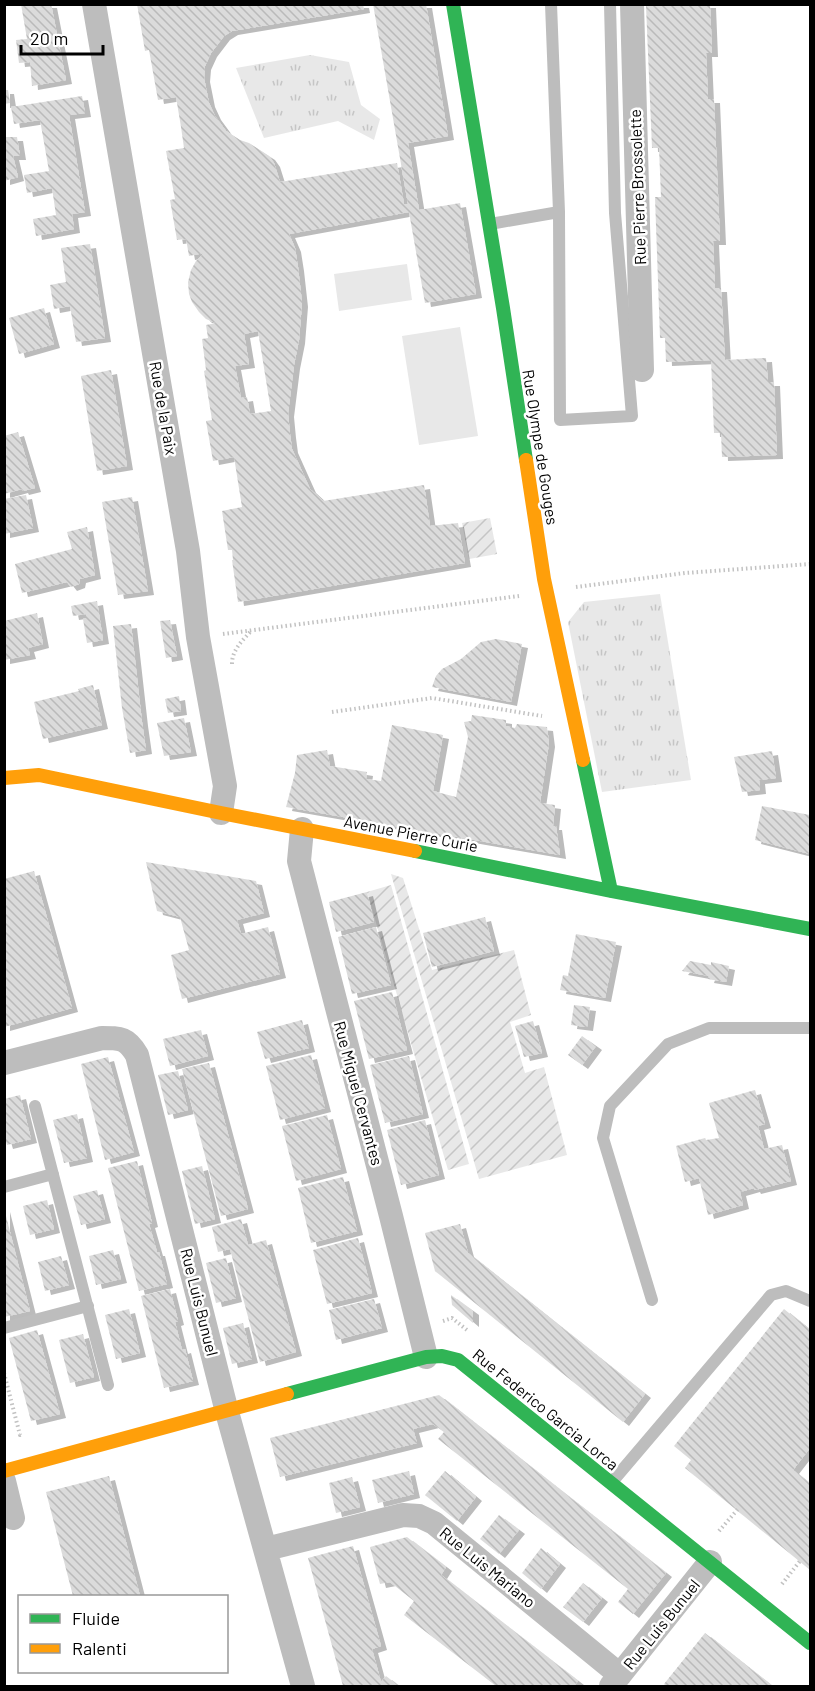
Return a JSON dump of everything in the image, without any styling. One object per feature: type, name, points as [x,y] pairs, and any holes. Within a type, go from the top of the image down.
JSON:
[{"type":"street","name":"Rue de la Paix","points":[[94,4],[188,551],[198,637],[225,786],[221,813]]},
{"type":"street","name":"Rue Olympe de Gouges","points":[[453,4],[547,591],[611,891]]},
{"type":"street","name":"Rue Pierre Brossolette","points":[[632,4],[642,370]]},
{"type":"street","name":"Avenue Pierre Curie","points":[[4,778],[39,775],[810,929]]},
{"type":"street","name":"Rue Miguel Cervantes","points":[[302,829],[299,861],[392,1216],[426,1357]]},
{"type":"street","name":"Rue Luis Bunuel","points":[[4,1064],[102,1038],[118,1038],[130,1043],[137,1055],[227,1412],[303,1686]]},
{"type":"street","name":"Rue Federico Garcia Lorca","points":[[4,1471],[426,1357],[442,1356],[458,1360],[810,1644]]},
{"type":"street","points":[[4,1481],[13,1518]]},
{"type":"street","name":"Rue Luis Mariano","points":[[266,1549],[403,1515],[419,1516],[434,1523],[615,1681]]},
{"type":"street","name":"Rue Luis Bunuel","points":[[615,1681],[710,1562]]},
{"type":"lane","points":[[551,4],[560,212],[560,420],[632,416],[615,213],[610,4]]},
{"type":"lane","points":[[489,224],[560,212]]},
{"type":"lane","points":[[652,1300],[603,1138],[610,1106],[668,1044],[709,1028],[810,1028]]},
{"type":"lane","points":[[35,1106],[108,1385]]},
{"type":"lane","points":[[4,1187],[53,1174]]},
{"type":"lane","points":[[612,1483],[771,1295],[786,1291],[810,1301]]},
{"type":"lane","points":[[4,1328],[88,1306]]},
{"type":"path","points":[[198,637],[685,573],[810,564]]},
{"type":"path","points":[[332,712],[432,698],[574,722]]},
{"type":"path","points":[[418,1329],[452,1318],[470,1332]]},
{"type":"path","points":[[4,1373],[20,1435],[32,1432]]},
{"type":"path","points":[[727,1539],[718,1531],[738,1509]]},
{"type":"path","points":[[789,1590],[782,1584],[800,1561]]},
{"type":"green space","points":[[310,55],[349,62],[361,105],[380,119],[374,140],[338,121],[264,138],[236,68]]},
{"type":"green space","points":[[407,264],[412,300],[339,311],[334,274]]},
{"type":"green space","points":[[460,327],[478,436],[419,445],[402,336]]},
{"type":"green space","points":[[490,518],[497,554],[469,559],[462,523]]},
{"type":"green space","points":[[660,594],[691,780],[602,792],[568,622],[584,602]]},
{"type":"green space","points":[[391,874],[403,878],[432,970],[514,950],[531,1015],[510,1022],[525,1073],[544,1067],[567,1155],[479,1179]]},
{"type":"green space","points":[[391,885],[469,1164],[448,1170],[367,892]]},
{"type":"building","points":[[21,4],[51,4],[66,80],[32,86],[30,62],[19,63],[16,40],[27,39]]},
{"type":"building","points":[[137,4],[363,4],[364,9],[232,31],[224,36],[211,53],[205,66],[204,78],[209,103],[226,131],[269,156],[274,163],[280,182],[397,163],[404,204],[408,204],[373,4],[426,4],[448,136],[408,143],[419,210],[460,203],[476,294],[425,303],[409,212],[289,234],[295,248],[302,303],[288,413],[292,449],[310,489],[323,501],[424,485],[430,526],[458,523],[465,563],[238,602],[232,550],[228,550],[222,511],[242,507],[234,457],[213,461],[206,421],[212,420],[204,371],[206,370],[202,339],[208,338],[206,325],[216,323],[206,319],[199,312],[189,294],[188,282],[191,270],[204,253],[189,256],[186,239],[177,240],[170,200],[175,199],[166,151],[184,148],[176,97],[158,100],[149,50],[145,51]],"holes":[[[258,331],[271,411],[250,414],[247,397],[241,398],[235,366],[249,364],[244,334]]]},
{"type":"building","points":[[652,4],[710,4],[712,53],[706,53],[708,99],[714,99],[720,241],[713,241],[715,288],[721,288],[725,360],[766,358],[768,382],[774,382],[777,455],[722,457],[721,433],[714,433],[711,360],[666,362],[665,338],[660,338],[655,197],[661,197],[659,148],[652,148],[646,6],[652,6]]},
{"type":"building","points":[[4,90],[8,90],[10,103],[4,104]]},
{"type":"building","points":[[82,96],[85,113],[69,115],[85,212],[72,214],[74,229],[36,236],[33,219],[56,215],[52,188],[27,193],[24,175],[49,171],[40,120],[14,124],[11,107]]},
{"type":"building","points":[[4,137],[17,137],[20,156],[13,156],[18,177],[4,181]]},
{"type":"building","points":[[90,244],[105,338],[76,342],[70,306],[54,309],[50,285],[66,282],[61,248]]},
{"type":"building","points":[[44,308],[54,344],[19,354],[9,318]]},
{"type":"building","points":[[111,370],[127,466],[97,471],[81,376]]},
{"type":"building","points":[[18,432],[35,488],[4,494],[4,436]]},
{"type":"building","points":[[26,495],[33,528],[4,534],[4,499]]},
{"type":"building","points":[[132,497],[148,591],[118,595],[102,502]]},
{"type":"building","points":[[87,527],[95,575],[80,579],[79,584],[71,587],[67,582],[22,593],[15,564],[72,549],[67,532]]},
{"type":"building","points":[[97,601],[103,640],[87,643],[83,619],[86,618],[86,614],[73,616],[71,606]]},
{"type":"building","points":[[37,613],[43,644],[28,648],[30,655],[4,660],[4,621]]},
{"type":"building","points":[[170,620],[177,656],[166,658],[160,621]]},
{"type":"building","points":[[131,624],[146,750],[130,753],[122,708],[113,626]]},
{"type":"building","points":[[496,639],[522,644],[511,702],[432,687],[436,676],[442,669],[461,659],[481,642]]},
{"type":"building","points":[[93,685],[102,725],[43,739],[34,702],[79,691],[78,689]]},
{"type":"building","points":[[179,696],[181,711],[168,713],[165,699]]},
{"type":"building","points":[[472,715],[506,720],[506,726],[515,728],[517,724],[547,727],[549,743],[540,803],[555,805],[553,826],[556,826],[560,855],[286,807],[297,755],[327,750],[330,766],[367,772],[366,779],[381,781],[392,725],[443,735],[433,791],[456,797],[468,737],[464,722],[471,721]]},
{"type":"building","points":[[184,718],[191,752],[164,756],[157,723]]},
{"type":"building","points":[[772,751],[776,778],[759,780],[760,790],[742,792],[734,757]]},
{"type":"building","points":[[762,806],[810,815],[810,854],[755,840]]},
{"type":"building","points":[[146,862],[256,881],[264,913],[237,920],[241,934],[268,927],[280,974],[182,999],[171,955],[189,950],[180,917],[157,911]]},
{"type":"building","points":[[34,871],[72,1008],[4,1027],[4,879]]},
{"type":"building","points":[[367,892],[374,922],[336,932],[329,902]]},
{"type":"building","points":[[485,917],[494,951],[432,967],[423,933]]},
{"type":"building","points":[[376,927],[391,985],[352,994],[338,937]]},
{"type":"building","points":[[576,934],[616,942],[605,998],[560,990],[563,975],[568,976]]},
{"type":"building","points":[[690,961],[729,966],[726,982],[682,971]]},
{"type":"building","points":[[392,992],[407,1050],[369,1059],[354,1001]]},
{"type":"building","points":[[574,1005],[590,1007],[587,1027],[571,1025]]},
{"type":"building","points":[[302,1020],[309,1048],[265,1059],[257,1032]]},
{"type":"building","points":[[533,1021],[542,1053],[524,1057],[515,1026]]},
{"type":"building","points":[[201,1030],[208,1056],[170,1066],[163,1039]]},
{"type":"building","points":[[582,1036],[596,1046],[582,1065],[568,1055]]},
{"type":"building","points":[[311,1055],[325,1108],[280,1120],[266,1066]]},
{"type":"building","points":[[409,1056],[423,1114],[385,1123],[370,1065]]},
{"type":"building","points":[[108,1057],[134,1152],[105,1160],[81,1064]]},
{"type":"building","points":[[209,1063],[248,1209],[221,1216],[182,1069]]},
{"type":"building","points":[[178,1071],[188,1110],[168,1115],[158,1075]]},
{"type":"building","points":[[755,1090],[765,1124],[758,1126],[764,1149],[782,1145],[791,1181],[740,1192],[743,1205],[708,1215],[699,1178],[685,1182],[676,1146],[705,1138],[706,1140],[719,1138],[709,1103]]},
{"type":"building","points":[[20,1095],[31,1139],[7,1145],[4,1135],[4,1099]]},
{"type":"building","points":[[77,1114],[87,1158],[64,1163],[53,1120]]},
{"type":"building","points":[[327,1115],[341,1169],[296,1181],[282,1126]]},
{"type":"building","points":[[425,1120],[439,1175],[401,1185],[387,1130]]},
{"type":"building","points":[[137,1161],[152,1223],[149,1224],[167,1284],[139,1291],[108,1168]]},
{"type":"building","points":[[202,1166],[215,1219],[195,1224],[182,1171]]},
{"type":"building","points":[[343,1177],[357,1231],[311,1243],[298,1188]]},
{"type":"building","points":[[97,1190],[105,1219],[81,1225],[73,1196]]},
{"type":"building","points":[[47,1200],[54,1229],[30,1235],[23,1206]]},
{"type":"building","points":[[4,1208],[30,1311],[4,1317]]},
{"type":"building","points":[[241,1219],[248,1245],[266,1240],[296,1352],[260,1362],[230,1249],[218,1252],[212,1227]]},
{"type":"building","points":[[460,1224],[468,1253],[645,1394],[623,1422],[435,1271],[425,1233]]},
{"type":"building","points":[[358,1238],[372,1293],[327,1304],[313,1250]]},
{"type":"building","points":[[113,1250],[121,1279],[96,1285],[89,1256]]},
{"type":"building","points":[[61,1256],[69,1285],[45,1291],[38,1262]]},
{"type":"building","points":[[226,1258],[236,1298],[216,1303],[206,1263]]},
{"type":"building","points":[[170,1289],[182,1350],[185,1349],[193,1381],[164,1388],[141,1296]]},
{"type":"building","points":[[451,1295],[473,1311],[473,1323],[452,1305]]},
{"type":"building","points":[[374,1299],[382,1328],[336,1340],[329,1310]]},
{"type":"building","points":[[129,1309],[140,1353],[116,1359],[105,1315]]},
{"type":"building","points":[[784,1309],[810,1330],[810,1448],[793,1470],[810,1484],[810,1570],[685,1468],[691,1460],[674,1446]]},
{"type":"building","points":[[243,1323],[252,1359],[232,1364],[223,1328]]},
{"type":"building","points":[[37,1330],[60,1414],[31,1421],[9,1338]]},
{"type":"building","points":[[83,1334],[94,1377],[70,1383],[59,1340]]},
{"type":"building","points":[[439,1395],[666,1573],[633,1614],[618,1602],[628,1589],[438,1439],[444,1432],[433,1424],[413,1429],[417,1443],[280,1477],[270,1438]]},
{"type":"building","points":[[409,1471],[414,1494],[378,1503],[372,1480]]},
{"type":"building","points":[[445,1471],[476,1497],[457,1521],[425,1495]]},
{"type":"building","points":[[109,1476],[140,1595],[73,1595],[46,1492]]},
{"type":"building","points":[[352,1477],[360,1507],[336,1513],[329,1483]]},
{"type":"building","points":[[499,1515],[519,1530],[499,1554],[480,1539]]},
{"type":"building","points":[[407,1537],[446,1567],[441,1575],[578,1681],[574,1686],[496,1686],[404,1615],[414,1601],[390,1582],[380,1584],[370,1547]]},
{"type":"building","points":[[353,1546],[381,1646],[372,1649],[381,1682],[386,1676],[399,1686],[343,1686],[308,1558]]},
{"type":"building","points":[[541,1548],[560,1564],[541,1589],[522,1573]]},
{"type":"building","points":[[583,1583],[602,1598],[583,1622],[563,1607]]},
{"type":"building","points":[[705,1633],[772,1686],[666,1686],[664,1684]]},
{"type":"traffic: fast","points":[[453,4],[526,460]]},
{"type":"traffic: fast","points":[[583,760],[611,891]]},
{"type":"traffic: fast","points":[[415,851],[810,929]]},
{"type":"traffic: fast","points":[[287,1394],[426,1357],[442,1356],[458,1360],[810,1643]]},
{"type":"traffic: slow","points":[[526,460],[544,579],[583,760]]},
{"type":"traffic: slow","points":[[4,778],[39,775],[415,851]]},
{"type":"traffic: slow","points":[[4,1471],[287,1394]]}]
